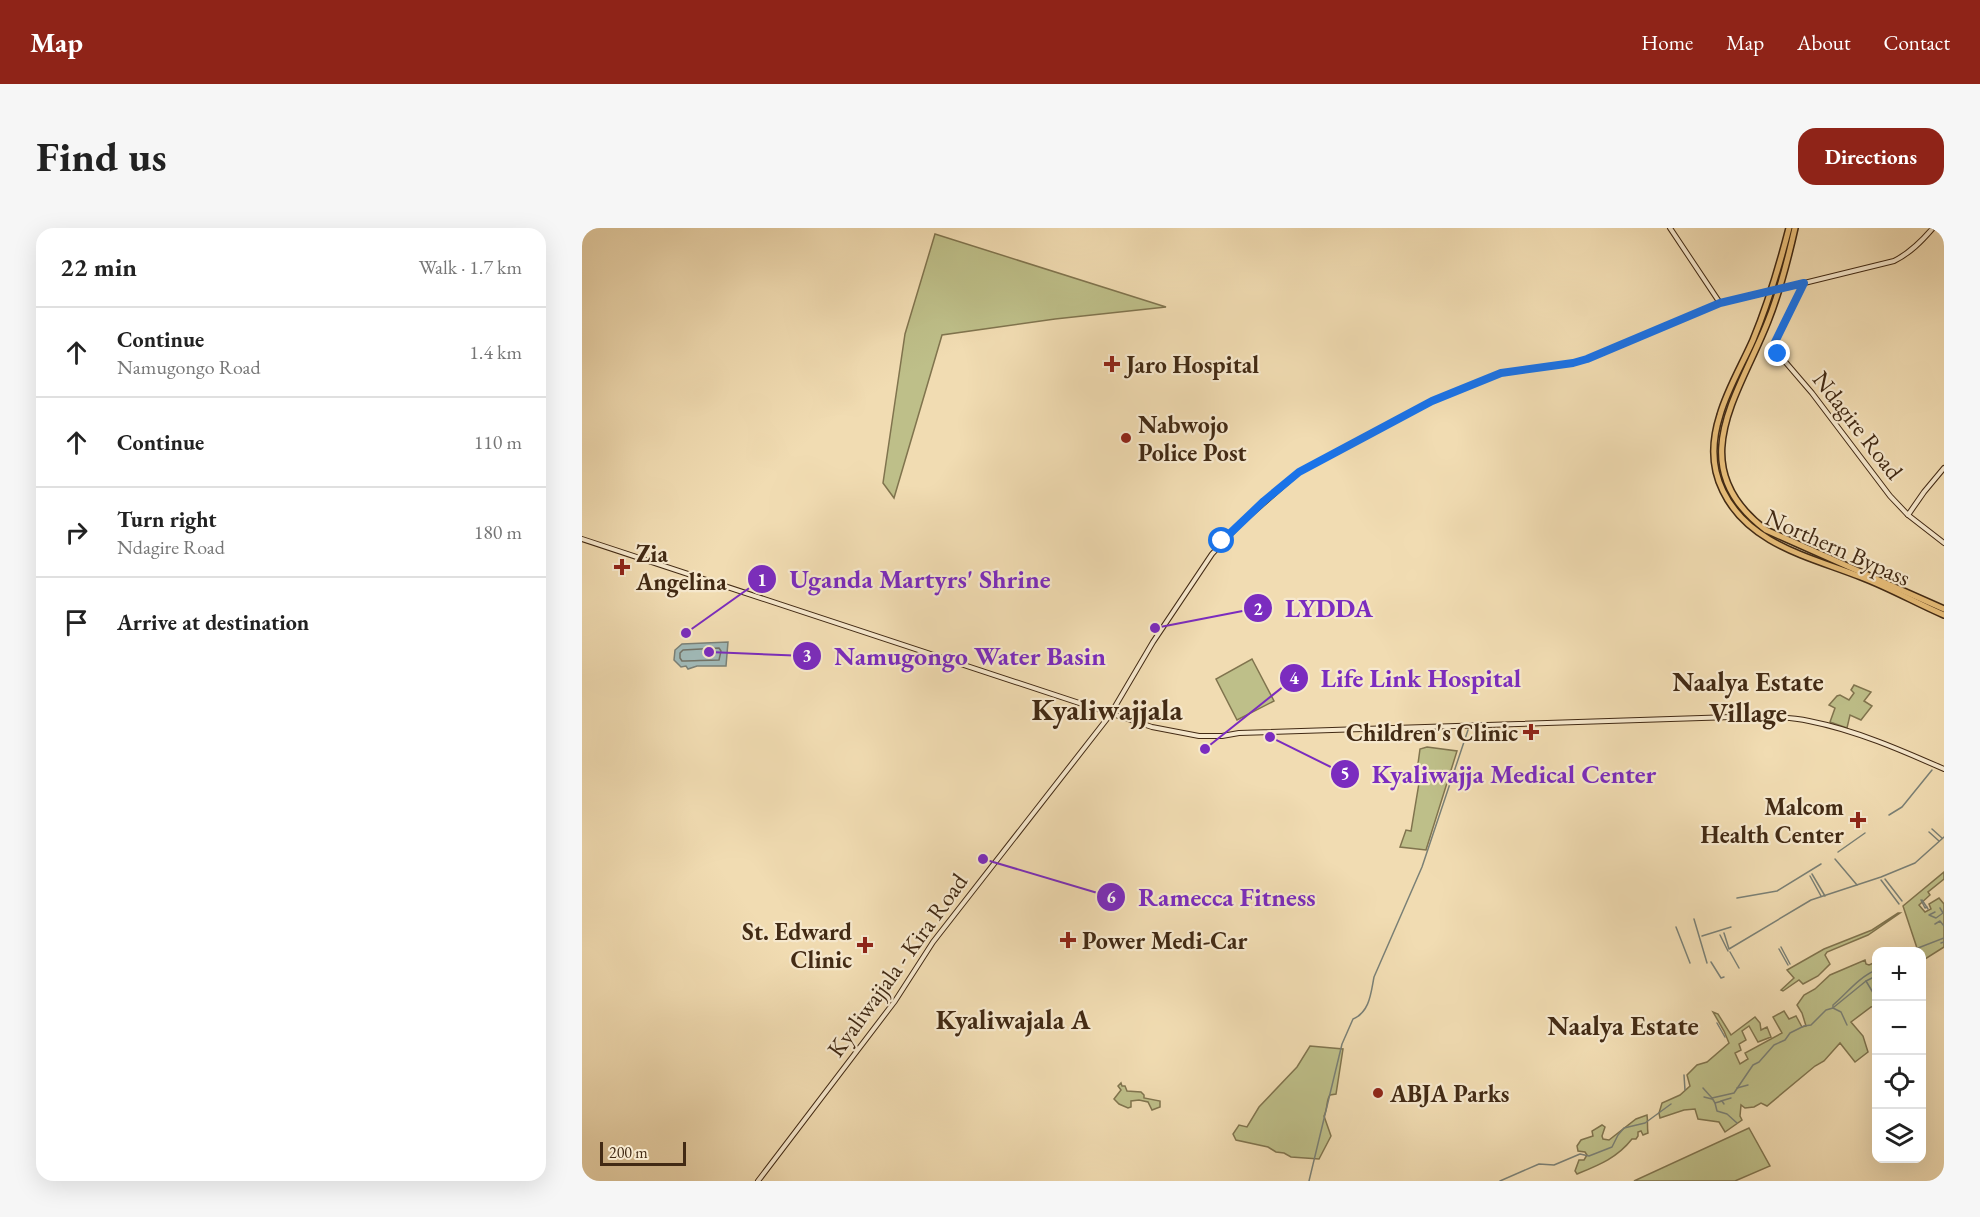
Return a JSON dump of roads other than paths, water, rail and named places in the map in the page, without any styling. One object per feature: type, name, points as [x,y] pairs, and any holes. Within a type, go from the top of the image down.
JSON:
[{"type":"highway","name":"Northern Bypass","points":[[1789,228],[1762,316],[1720,413],[1714,452],[1719,484],[1737,514],[1762,536],[1805,556],[1862,577],[1944,615]]},
{"type":"highway","name":"Northern Bypass","points":[[1795,228],[1782,281],[1769,319],[1725,421],[1722,455],[1727,481],[1743,509],[1766,530],[1944,609]]},
{"type":"main road","points":[[1670,228],[1720,303]]},
{"type":"main road","name":"Kyaliwajjala - Kira Road","points":[[758,1181],[895,1001],[933,942],[1110,715],[1153,642],[1212,554],[1241,523],[1299,472],[1432,401],[1463,387],[1512,370],[1573,363],[1587,359],[1720,303],[1894,261],[1908,254],[1933,228]]},
{"type":"main road","name":"Ndagire Road","points":[[1804,283],[1774,348],[1812,393],[1890,496],[1908,515],[1944,543]]},
{"type":"main road","points":[[1908,515],[1944,468]]},
{"type":"main road","points":[[582,539],[846,627],[933,653],[1110,715],[1166,731],[1199,736],[1222,736],[1239,733],[1763,716],[1806,720],[1831,726],[1868,738],[1944,769]]},
{"type":"water","points":[[728,642],[726,666],[697,666],[688,669],[686,666],[681,667],[674,660],[675,650],[682,644]]},
{"type":"waterway","points":[[1309,1181],[1342,1044],[1353,1019],[1363,1012],[1369,1001],[1374,977],[1422,867],[1468,730]]},
{"type":"waterway","points":[[1889,815],[1902,807],[1932,770]]},
{"type":"waterway","points":[[1932,829],[1942,838]]},
{"type":"waterway","points":[[1929,832],[1939,841]]},
{"type":"waterway","points":[[1838,852],[1865,833]]},
{"type":"waterway","points":[[1724,933],[1729,949],[1811,900],[1915,863],[1944,837]]},
{"type":"waterway","points":[[1835,859],[1857,885]]},
{"type":"waterway","points":[[1737,898],[1777,891],[1821,864]]},
{"type":"waterway","points":[[1812,874],[1825,896]]},
{"type":"waterway","points":[[1810,876],[1821,896]]},
{"type":"waterway","points":[[1885,879],[1902,901]]},
{"type":"waterway","points":[[1881,880],[1899,904]]},
{"type":"waterway","points":[[1921,900],[1925,908],[1927,907]]},
{"type":"waterway","points":[[1922,900],[1928,909]]},
{"type":"waterway","points":[[1935,912],[1929,915],[1936,918],[1943,913],[1940,908]]},
{"type":"waterway","points":[[1694,919],[1707,963]]},
{"type":"waterway","points":[[1935,924],[1940,921],[1944,926]]},
{"type":"waterway","points":[[1676,927],[1690,963]]},
{"type":"waterway","points":[[1702,936],[1731,927]]},
{"type":"waterway","points":[[1720,935],[1728,951]]},
{"type":"waterway","points":[[1921,947],[1944,938]]},
{"type":"waterway","points":[[1781,947],[1790,964]]},
{"type":"waterway","points":[[1779,949],[1788,965]]},
{"type":"waterway","points":[[1730,952],[1739,968]]},
{"type":"waterway","points":[[1711,962],[1721,978],[1724,977]]},
{"type":"waterway","points":[[1703,1088],[1712,1098],[1734,1093],[1753,1065],[1759,1062],[1774,1045],[1785,1040],[1790,1033],[1811,1025],[1872,972]]},
{"type":"waterway","points":[[1834,1007],[1872,978]]},
{"type":"waterway","points":[[1866,981],[1872,991]]},
{"type":"waterway","points":[[1833,1008],[1841,1012],[1847,1025]]},
{"type":"waterway","points":[[1717,1023],[1725,1037]]},
{"type":"waterway","points":[[1684,1075],[1685,1090]]},
{"type":"waterway","points":[[1737,1088],[1748,1085]]},
{"type":"waterway","points":[[1704,1097],[1712,1099]]},
{"type":"waterway","points":[[1712,1098],[1715,1103],[1722,1101],[1724,1104]]},
{"type":"waterway","points":[[1721,1101],[1731,1098]]},
{"type":"waterway","points":[[1715,1103],[1717,1111],[1727,1114],[1737,1123]]},
{"type":"waterway","points":[[1500,1181],[1539,1164],[1554,1165],[1580,1154],[1589,1156],[1612,1147],[1624,1128],[1645,1123],[1671,1104]]},
{"type":"place","name":"Jaro Hospital","points":[[1112,364]]},
{"type":"place","name":"Nabwojo Police Post","points":[[1126,438]]},
{"type":"place","name":"Zia Angelina","points":[[622,567]]},
{"type":"place","name":"LYDDA","points":[[1155,628]]},
{"type":"place","name":"Uganda Martyrs' Shrine","points":[[686,633]]},
{"type":"place","name":"Namugongo Water Basin","points":[[709,652]]},
{"type":"place","name":"Children's Clinic","points":[[1531,732]]},
{"type":"place","name":"Kyaliwajja Medical Center","points":[[1270,737]]},
{"type":"place","name":"Life Link Hospital","points":[[1205,749]]},
{"type":"place","name":"Malcom Health Center","points":[[1858,820]]},
{"type":"place","name":"Ramecca Fitness","points":[[983,859]]},
{"type":"place","name":"Power Medi-Car","points":[[1068,940]]},
{"type":"place","name":"St. Edward Clinic","points":[[865,945]]},
{"type":"place","name":"ABJA Parks","points":[[1378,1093]]},
{"type":"district","name":"Naalya Estate Village","points":[[1748,696]]},
{"type":"district","name":"Kyaliwajjala","points":[[1107,709]]},
{"type":"district","name":"Kyaliwajala A","points":[[1013,1019]]},
{"type":"district","name":"Naalya Estate","points":[[1623,1025]]}]
